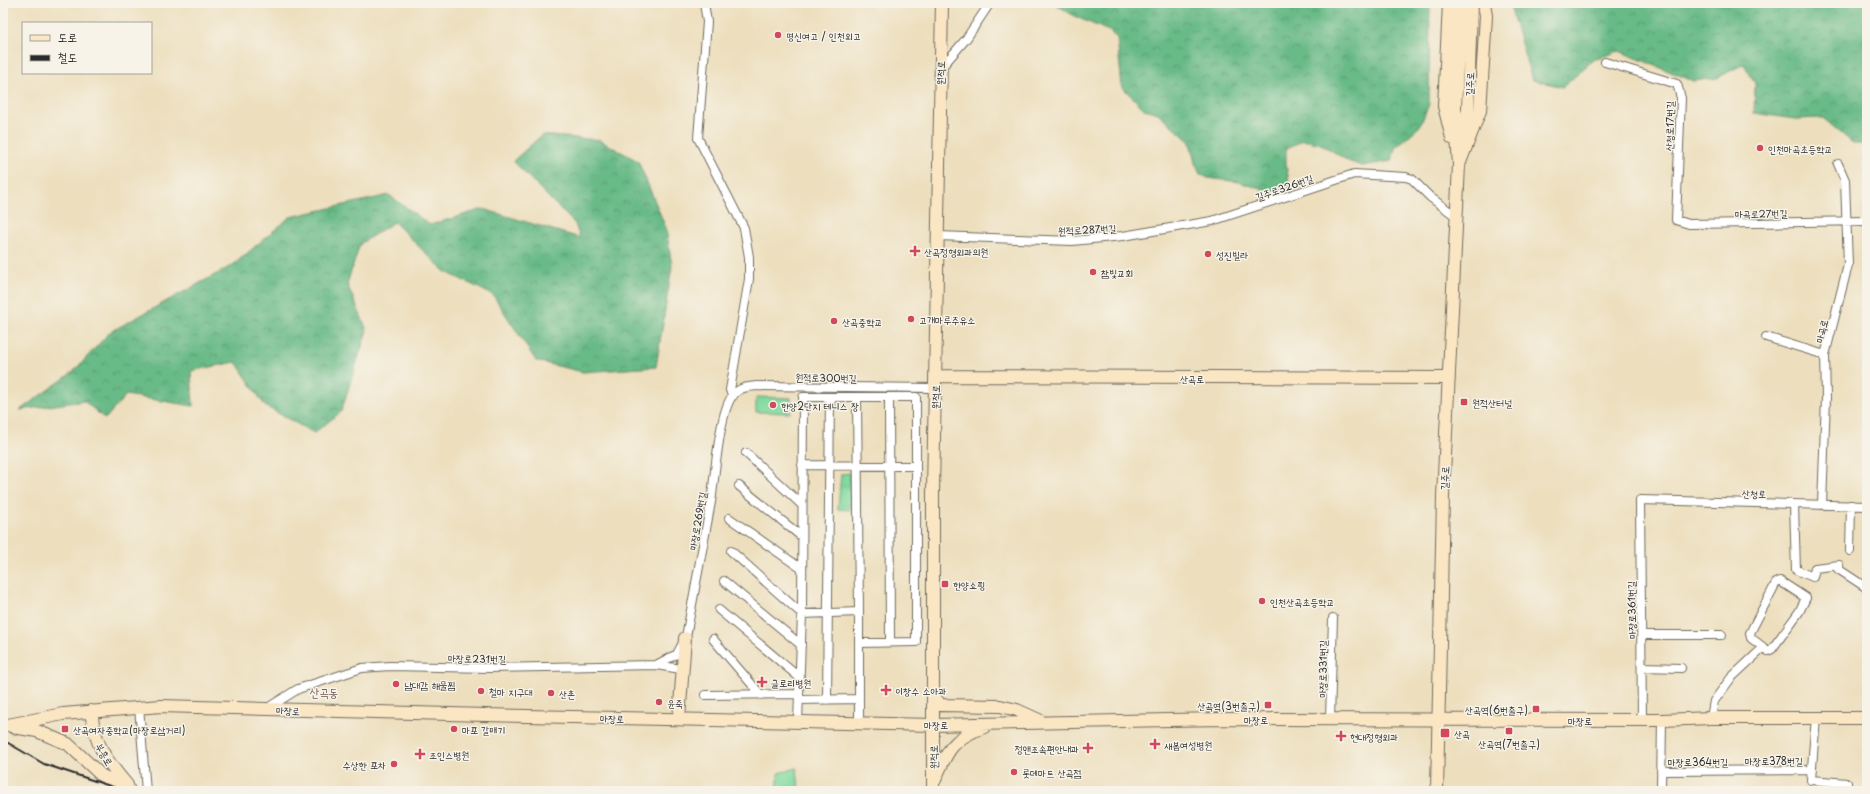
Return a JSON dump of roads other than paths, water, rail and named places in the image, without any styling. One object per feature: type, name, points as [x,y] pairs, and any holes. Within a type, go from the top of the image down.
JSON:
[{"type":"main road","name":"원적로","points":[[933,788],[935,382],[942,3]]},
{"type":"main road","points":[[1449,3],[1444,106],[1459,164]]},
{"type":"main road","name":"길주로","points":[[1437,791],[1443,496],[1459,164],[1456,109],[1460,3]]},
{"type":"main road","name":"길주로","points":[[1459,164],[1468,109],[1471,3]]},
{"type":"main road","points":[[1459,164],[1480,111],[1486,16],[1484,3]]},
{"type":"main road","name":"산곡로","points":[[935,382],[1449,378]]},
{"type":"main road","points":[[679,719],[681,669],[685,638]]},
{"type":"main road","points":[[933,694],[940,705],[1000,706],[1017,710],[1043,722]]},
{"type":"main road","name":"마장로","points":[[4,726],[63,714],[139,706],[933,725],[1219,719],[1662,720],[1711,718],[1867,718]]},
{"type":"main road","name":"부흥로","points":[[91,711],[94,732],[106,760],[130,789]]},
{"type":"main road","points":[[933,788],[944,759],[953,745],[966,733],[993,724]]},
{"type":"main road","points":[[4,726],[37,731],[68,744],[102,776],[130,789]]},
{"type":"street","points":[[704,3],[707,22],[698,138],[744,228],[749,257],[749,279],[730,390],[733,396]]},
{"type":"street","points":[[941,68],[966,39],[990,3]]},
{"type":"street","name":"산청로17번길","points":[[1605,62],[1677,84],[1681,98],[1676,220]]},
{"type":"street","name":"마곡로","points":[[1822,505],[1826,398],[1825,355],[1848,265],[1845,180],[1838,164]]},
{"type":"street","name":"길주로326번길","points":[[1212,221],[1354,174],[1406,176],[1412,179],[1430,197],[1457,217]]},
{"type":"street","name":"마곡로27번길","points":[[1676,220],[1689,224],[1867,221]]},
{"type":"street","name":"원적로287번길","points":[[938,236],[1072,242],[1123,236],[1212,221]]},
{"type":"street","points":[[1766,337],[1825,355]]},
{"type":"street","name":"원적로300번길","points":[[733,396],[742,387],[935,382]]},
{"type":"street","name":"마장로269번길","points":[[685,638],[727,407],[733,396]]},
{"type":"street","points":[[827,700],[830,397]]},
{"type":"street","points":[[857,397],[859,723]]},
{"type":"street","points":[[889,397],[890,642]]},
{"type":"street","points":[[798,722],[802,614],[803,398],[916,397],[916,642],[859,643]]},
{"type":"street","points":[[746,453],[802,505]]},
{"type":"street","points":[[802,465],[916,466]]},
{"type":"street","points":[[739,486],[802,537]]},
{"type":"street","name":"산청로","points":[[1640,500],[1867,506]]},
{"type":"street","name":"마장로361번길","points":[[1640,500],[1642,720]]},
{"type":"street","points":[[1794,504],[1796,570],[1813,577],[1815,568],[1839,565],[1838,569],[1867,588]]},
{"type":"street","points":[[1850,551],[1851,505]]},
{"type":"street","points":[[730,518],[802,569]]},
{"type":"street","points":[[731,551],[802,614],[859,612]]},
{"type":"street","points":[[724,581],[801,645]]},
{"type":"street","points":[[1780,581],[1806,598],[1799,612],[1772,649],[1768,651],[1763,648],[1751,638],[1750,633],[1776,583],[1780,581]]},
{"type":"street","points":[[719,610],[800,678]]},
{"type":"street","name":"마장로331번길","points":[[1330,719],[1333,618]]},
{"type":"street","points":[[1642,634],[1722,635]]},
{"type":"street","name":"마장로231번길","points":[[266,709],[298,689],[362,668],[390,666],[489,668],[656,666],[677,654],[685,638]]},
{"type":"street","points":[[713,639],[761,694]]},
{"type":"street","points":[[1711,718],[1714,701],[1731,678],[1763,648]]},
{"type":"street","points":[[656,666],[681,669]]},
{"type":"street","points":[[1642,667],[1681,668]]},
{"type":"street","points":[[705,695],[761,694],[827,700],[859,699]]},
{"type":"street","points":[[139,706],[146,791]]},
{"type":"street","name":"마장로378번길","points":[[1816,718],[1811,780],[1847,783],[1847,791]]},
{"type":"street","name":"마장로364번길","points":[[1661,791],[1662,720]]},
{"type":"street","name":"마장로378번길","points":[[1736,770],[1812,770]]},
{"type":"street","name":"마장로364번길","points":[[1661,771],[1736,770]]},
{"type":"railway","points":[[3,740],[44,764],[125,791]]},
{"type":"place","name":"명신여고 / 인천외고","points":[[778,35]]},
{"type":"place","name":"인천마곡초등학교","points":[[1760,148]]},
{"type":"place","name":"산곡정형외과의원","points":[[915,251]]},
{"type":"place","name":"성진빌라","points":[[1208,254]]},
{"type":"place","name":"참빛교회","points":[[1093,272]]},
{"type":"place","name":"고개마루주유소","points":[[911,319]]},
{"type":"place","name":"산곡중학교","points":[[834,321]]},
{"type":"place","name":"원적산터널","points":[[1464,402]]},
{"type":"place","name":"한양2단지 테니스 장","points":[[773,405]]},
{"type":"place","name":"한양쇼핑","points":[[945,584]]},
{"type":"place","name":"인천산곡초등학교","points":[[1262,601]]},
{"type":"place","name":"글로리병원","points":[[762,682]]},
{"type":"place","name":"남대감 해물찜","points":[[396,684]]},
{"type":"place","name":"이창수 소아과","points":[[886,690]]},
{"type":"place","name":"철마 지구대","points":[[481,691]]},
{"type":"place","name":"산촌","points":[[551,693]]},
{"type":"place","name":"윤죽","points":[[659,702]]},
{"type":"place","name":"산곡역(3번출구)","points":[[1268,705]]},
{"type":"place","name":"산곡역(6번출구)","points":[[1536,709]]},
{"type":"place","name":"산곡여자중학교(마장로삼거리)","points":[[65,729]]},
{"type":"place","name":"마포 갈매기","points":[[454,729]]},
{"type":"place","name":"산곡역(7번출구)","points":[[1509,731]]},
{"type":"place","name":"산곡","points":[[1445,733]]},
{"type":"place","name":"현대정형외과","points":[[1341,736]]},
{"type":"place","name":"새봄여성병원","points":[[1155,744]]},
{"type":"place","name":"정앤조속편안내과","points":[[1088,748]]},
{"type":"place","name":"조인스병원","points":[[420,754]]},
{"type":"place","name":"수상한 포차","points":[[394,764]]},
{"type":"place","name":"롯데마트 산곡점","points":[[1014,772]]},
{"type":"district","name":"산곡동","points":[[324,692]]}]
